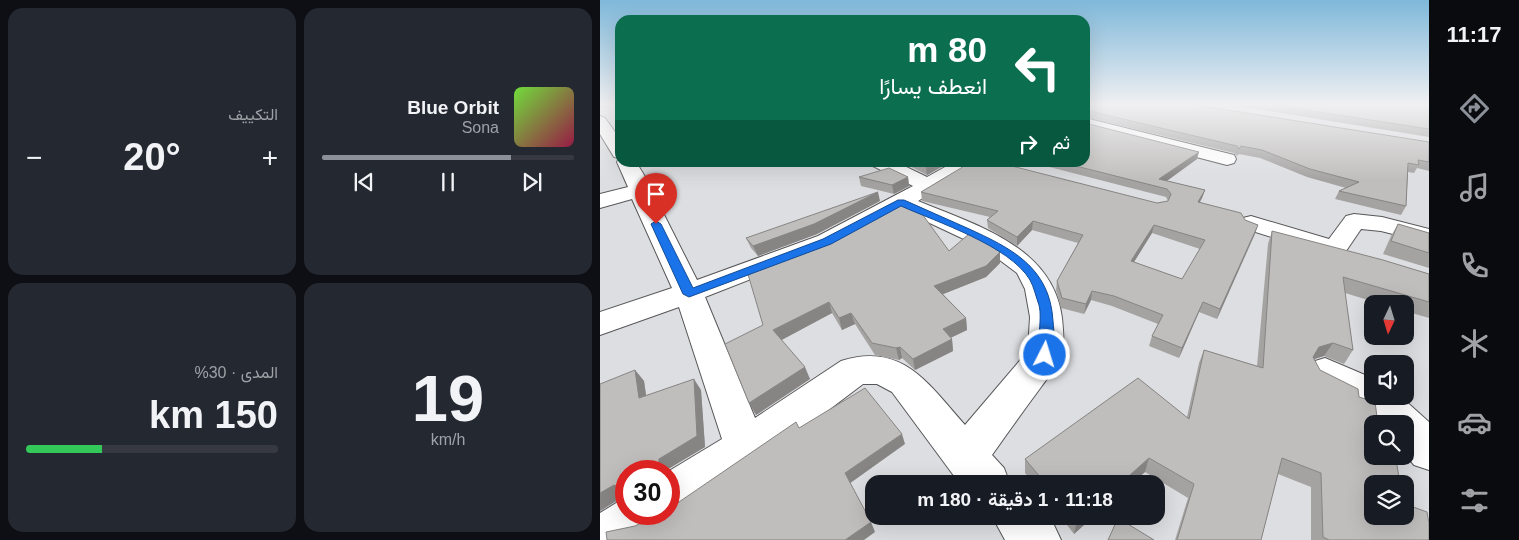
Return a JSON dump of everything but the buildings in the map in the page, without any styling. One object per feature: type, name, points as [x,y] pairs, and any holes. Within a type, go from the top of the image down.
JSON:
[{"type":"street","points":[[605,129],[615,145]]},
{"type":"street","points":[[1110,129],[1227,158]]},
{"type":"street","points":[[890,167],[927,185]]},
{"type":"street","points":[[600,324],[689,294],[827,242],[901,202],[960,167]]},
{"type":"street","points":[[600,200],[633,176],[689,294],[746,446]]},
{"type":"street","points":[[901,202],[999,246],[1015,256],[1035,279],[1046,309],[1048,336],[1045,355],[966,456]]},
{"type":"street","points":[[1335,248],[1354,221],[1382,224],[1429,236]]},
{"type":"street","points":[[1251,223],[1363,258]]},
{"type":"street","points":[[680,490],[854,371],[872,368],[888,372],[904,382],[981,475]]},
{"type":"street","points":[[1325,372],[1364,392]]},
{"type":"street","points":[[1383,405],[1394,415]]},
{"type":"street","points":[[1414,434],[1429,450]]},
{"type":"street","points":[[602,540],[625,525]]},
{"type":"street","points":[[1024,525],[1036,540]]},
{"type":"route","points":[[656,224],[689,294],[827,242],[868,218],[901,202],[999,246],[1015,256],[1035,279],[1046,309],[1048,336],[1045,355]]}]
